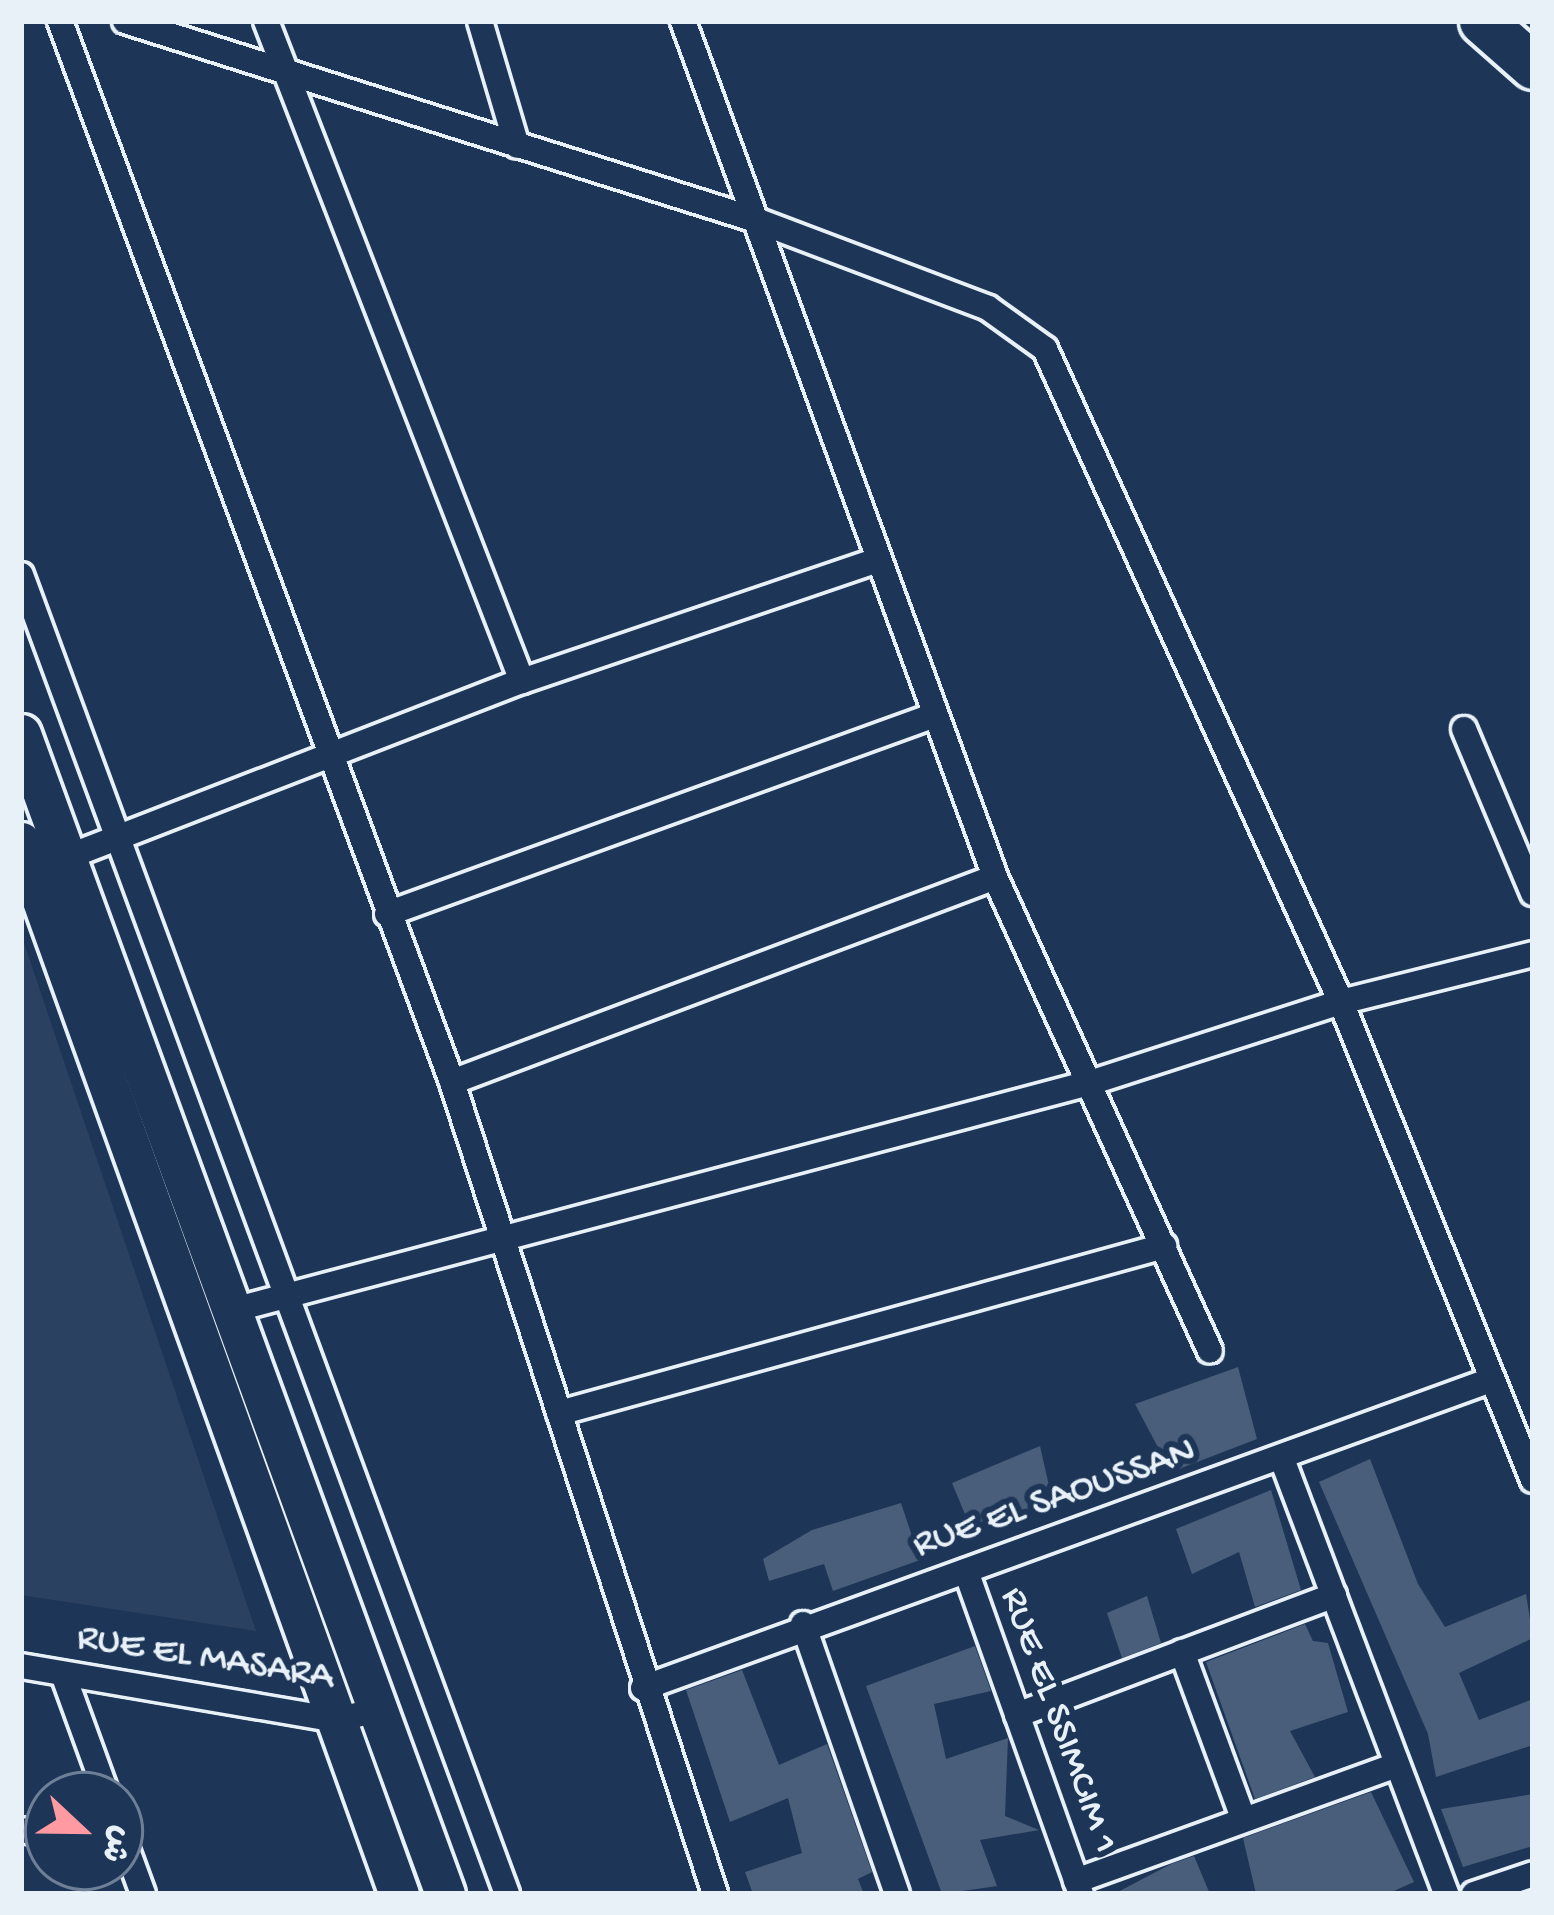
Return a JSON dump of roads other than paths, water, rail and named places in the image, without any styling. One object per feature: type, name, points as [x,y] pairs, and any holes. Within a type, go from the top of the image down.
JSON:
[{"type":"highway","points":[[1482,21],[1533,66]]},
{"type":"main road","points":[[21,734],[445,1894]]},
{"type":"main road","points":[[21,842],[399,1894]]},
{"type":"street","points":[[60,21],[452,1082],[504,1234],[643,1688],[716,1894]]},
{"type":"street","points":[[124,21],[752,219],[988,308],[1045,350],[1341,1002],[1533,1480]]},
{"type":"street","points":[[266,21],[522,681]]},
{"type":"street","points":[[480,21],[517,146]]},
{"type":"street","points":[[683,21],[995,877],[1093,1082],[1210,1351]]},
{"type":"street","points":[[65,858],[522,681],[877,560]]},
{"type":"street","points":[[21,575],[290,1292],[507,1894]]},
{"type":"street","points":[[387,914],[935,715]]},
{"type":"street","points":[[1464,729],[1533,893]]},
{"type":"street","points":[[452,1082],[995,877]]},
{"type":"street","points":[[232,1310],[504,1234],[1093,1082],[1341,1002],[1533,954]]},
{"type":"street","points":[[559,1413],[1164,1246]]},
{"type":"street","name":"RUE EL SAOUSSAN","points":[[643,1688],[803,1624],[1282,1460],[1491,1381]]},
{"type":"street","points":[[1282,1460],[1445,1894]]},
{"type":"street","name":"RUE EL SSIMCIM 1","points":[[966,1571],[1079,1888]]},
{"type":"street","points":[[1017,1715],[1334,1595]]},
{"type":"street","points":[[803,1624],[897,1894]]},
{"type":"street","points":[[1182,1652],[1244,1818]]},
{"type":"street","name":"RUE EL MASARA","points":[[21,1666],[336,1720],[377,1710]]},
{"type":"street","points":[[62,1673],[98,1771]]},
{"type":"street","points":[[1079,1888],[1244,1818],[1397,1765]]},
{"type":"street","points":[[1474,1894],[1533,1874]]}]
